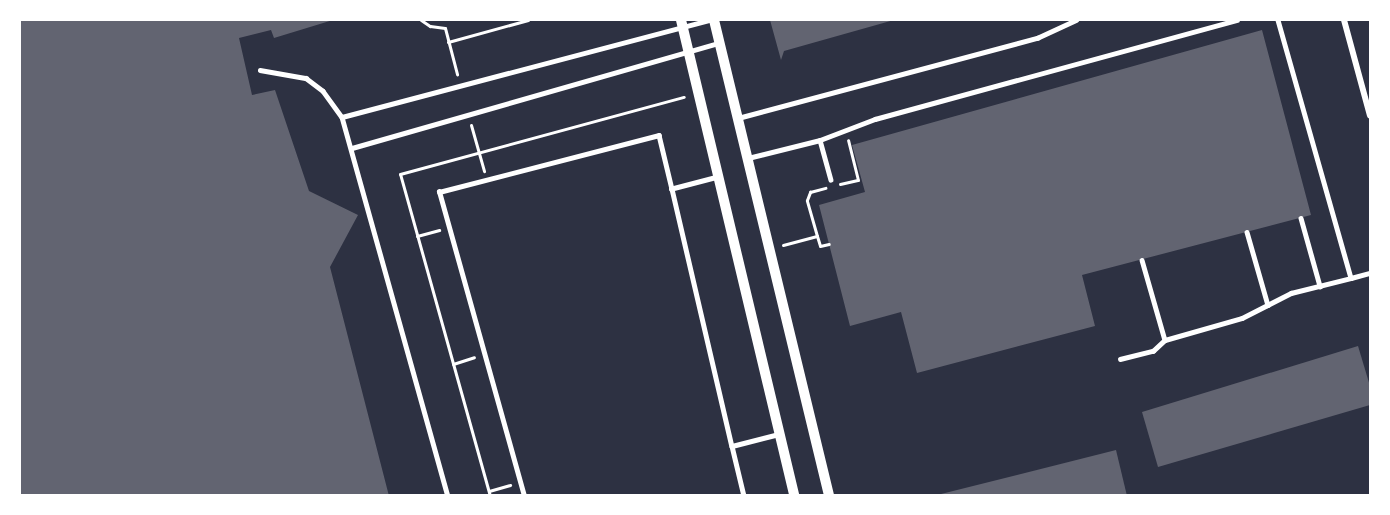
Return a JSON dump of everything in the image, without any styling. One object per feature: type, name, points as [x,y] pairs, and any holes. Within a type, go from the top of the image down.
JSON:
[{"type":"street","points":[[714,20],[829,495]]},
{"type":"street","points":[[1344,20],[1370,113]]},
{"type":"street","points":[[682,23],[794,495]]},
{"type":"lane","points":[[342,117],[682,23],[708,20]]},
{"type":"lane","points":[[738,118],[1037,38],[1068,21],[1077,20]]},
{"type":"lane","points":[[748,158],[820,140],[875,119],[1237,20]]},
{"type":"lane","points":[[1278,20],[1351,278]]},
{"type":"lane","points":[[352,148],[720,43]]},
{"type":"lane","points":[[260,70],[306,78],[323,91],[342,117],[448,495]]},
{"type":"lane","points":[[524,495],[439,192],[659,135],[744,495]]},
{"type":"lane","points":[[820,140],[831,180]]},
{"type":"lane","points":[[672,189],[718,177]]},
{"type":"lane","points":[[1301,218],[1320,286]]},
{"type":"lane","points":[[1247,232],[1268,305]]},
{"type":"lane","points":[[1142,260],[1165,340]]},
{"type":"lane","points":[[1120,359],[1153,351],[1165,340],[1242,318],[1291,293],[1371,273]]},
{"type":"lane","points":[[732,446],[780,434]]},
{"type":"path","points":[[421,20],[430,26],[444,28],[459,79]]},
{"type":"path","points":[[448,42],[528,20]]},
{"type":"path","points":[[512,485],[490,493],[400,174],[689,96]]},
{"type":"path","points":[[470,120],[487,180]]},
{"type":"path","points":[[829,244],[820,246],[807,200],[810,192],[858,180],[849,143]]},
{"type":"path","points":[[417,236],[440,230]]},
{"type":"path","points":[[783,245],[818,236]]},
{"type":"path","points":[[453,364],[477,356]]},
{"type":"building","points":[[20,20],[333,20],[274,38],[271,30],[239,38],[252,95],[275,90],[309,191],[358,215],[330,267],[389,496],[20,496]]},
{"type":"building","points":[[770,20],[894,20],[784,51],[781,60]]},
{"type":"building","points":[[1262,30],[1311,215],[1082,275],[1095,326],[917,373],[901,312],[850,326],[819,205],[865,192],[852,145]]},
{"type":"building","points":[[1358,346],[1370,386],[1370,405],[1158,467],[1142,412]]},
{"type":"building","points":[[1116,450],[1127,496],[937,496],[937,495]]}]
